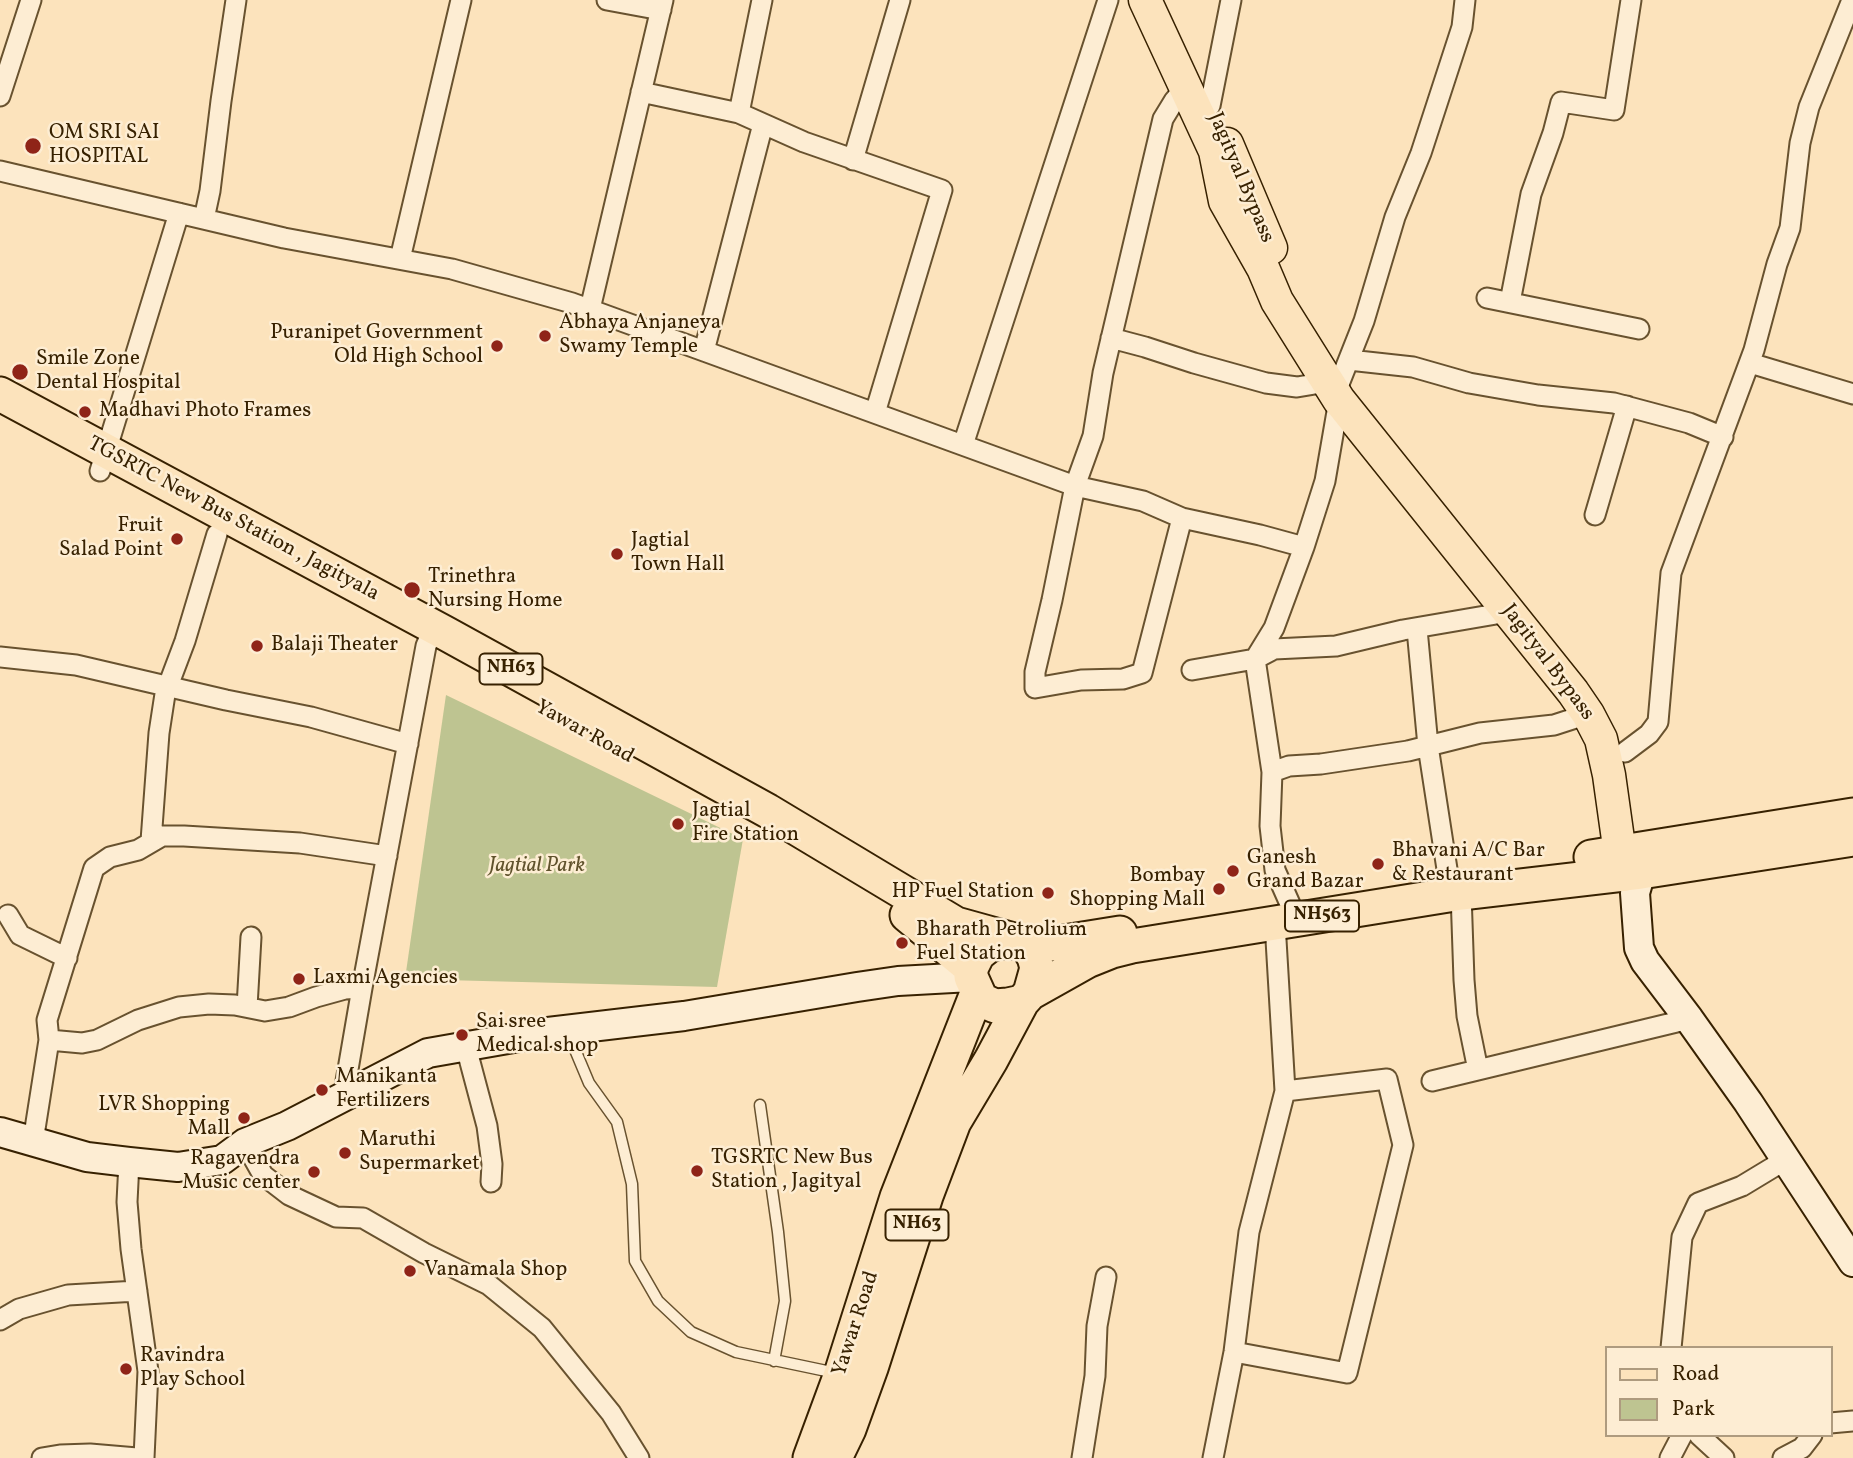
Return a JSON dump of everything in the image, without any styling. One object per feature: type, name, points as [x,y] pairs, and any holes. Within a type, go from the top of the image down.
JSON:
[{"type":"highway","name":"TGSRTC New Bus Station , Jagityala","points":[[0,394],[103,461],[430,637],[768,811],[956,924],[1021,942]]},
{"type":"highway","name":"Yawar Road","points":[[0,417],[103,461],[217,534],[430,637],[894,905],[926,930],[973,979],[897,1197],[841,1374],[810,1458]]},
{"type":"highway","name":"NH563","points":[[1632,868],[1853,815]]},
{"type":"highway","name":"NH563","points":[[1283,914],[1112,951],[1087,961],[1008,1005],[995,1006],[984,1001],[973,979],[978,954],[997,942],[1021,942],[1039,946],[1455,888],[1853,839]]},
{"type":"highway","name":"NH63","points":[[835,1458],[849,1429],[871,1368],[926,1196],[954,1122],[1035,978],[1037,968],[1034,957],[1021,942]]},
{"type":"main road","name":"Jagityal Bypass","points":[[1144,0],[1198,97]]},
{"type":"main road","name":"Jagityal Bypass","points":[[1160,0],[1198,97],[1289,291],[1338,382],[1588,714],[1601,739],[1632,868]]},
{"type":"main road","name":"Jagityal Bypass","points":[[1338,382],[1525,601],[1600,703],[1625,752],[1634,797],[1632,868]]},
{"type":"main road","points":[[1632,868],[1639,948],[1645,961],[1748,1102],[1853,1262]]},
{"type":"main road","points":[[0,1132],[87,1157],[178,1167],[222,1160],[246,1143],[287,1126],[428,1053],[548,1032],[684,1016],[884,983],[973,979]]},
{"type":"street","points":[[0,96],[31,0]]},
{"type":"street","points":[[204,219],[236,0]]},
{"type":"street","points":[[400,259],[461,0]]},
{"type":"street","points":[[590,309],[662,5],[607,0]]},
{"type":"street","points":[[739,113],[762,0]]},
{"type":"street","points":[[853,160],[900,0]]},
{"type":"street","points":[[963,446],[1108,0]]},
{"type":"street","points":[[1182,518],[1142,673],[1123,679],[1081,680],[1035,688],[1035,672],[1075,486],[1093,436],[1103,373],[1163,119],[1174,101],[1198,97],[1231,0]]},
{"type":"street","points":[[1213,1458],[1234,1352],[1249,1233],[1285,1091],[1283,914],[1270,826],[1272,772],[1255,659],[1274,628],[1304,547],[1325,481],[1338,382],[1364,321],[1395,217],[1421,153],[1462,27],[1465,0]]},
{"type":"street","points":[[1510,302],[1531,194],[1561,102],[1614,110],[1631,0]]},
{"type":"street","points":[[1625,752],[1649,734],[1658,722],[1671,573],[1750,363],[1777,264],[1790,228],[1800,143],[1809,107],[1852,0]]},
{"type":"street","points":[[641,92],[739,113],[804,142],[942,190],[875,413]]},
{"type":"street","points":[[704,351],[763,124]]},
{"type":"street","points":[[0,172],[284,238],[452,269],[572,303],[1075,486],[1143,501],[1182,518],[1304,547]]},
{"type":"street","points":[[103,461],[179,213]]},
{"type":"street","points":[[1487,298],[1639,329]]},
{"type":"street","points":[[1111,338],[1266,383],[1297,387],[1413,367],[1469,383],[1538,395],[1614,403],[1689,423],[1723,437]]},
{"type":"street","points":[[1750,363],[1853,394]]},
{"type":"street","points":[[1595,515],[1627,406]]},
{"type":"street","points":[[151,841],[159,733],[168,687],[217,534]]},
{"type":"street","points":[[1192,670],[1255,659],[1274,649],[1336,646],[1403,630],[1508,611]]},
{"type":"street","points":[[1417,629],[1429,746],[1455,888],[1467,1016],[1478,1070]]},
{"type":"street","points":[[348,1095],[346,1081],[362,988],[430,637]]},
{"type":"street","points":[[0,657],[76,665],[311,717],[408,744]]},
{"type":"street","points":[[1272,772],[1289,766],[1408,751],[1480,733],[1555,724],[1588,714]]},
{"type":"street","points":[[31,1141],[49,1041],[47,1020],[94,868],[110,857],[138,850],[162,836],[300,843],[387,856]]},
{"type":"street","points":[[8,915],[20,935],[67,958]]},
{"type":"street","points":[[247,1007],[251,937]]},
{"type":"street","points":[[49,1041],[82,1043],[97,1040],[138,1020],[179,1007],[235,1005],[265,1011],[289,1007],[332,992],[362,988]]},
{"type":"street","points":[[1432,1082],[1689,1019]]},
{"type":"street","points":[[466,1047],[487,1126],[492,1164],[491,1182]]},
{"type":"street","points":[[1234,1352],[1347,1373],[1403,1146],[1387,1079],[1285,1091]]},
{"type":"street","points":[[246,1143],[263,1175],[289,1195],[336,1217],[363,1218],[424,1253],[489,1285],[542,1328],[611,1413],[639,1458]]},
{"type":"street","points":[[1671,1346],[1682,1237],[1698,1203],[1742,1186],[1785,1160]]},
{"type":"street","points":[[129,1162],[127,1202],[131,1248],[148,1371],[145,1458]]},
{"type":"street","points":[[1082,1458],[1095,1376],[1097,1326],[1106,1277]]},
{"type":"street","points":[[0,1320],[19,1309],[68,1295],[137,1291]]},
{"type":"street","points":[[1832,1423],[1853,1421]]},
{"type":"street","points":[[1670,1458],[1681,1437]]},
{"type":"street","points":[[1701,1437],[1724,1458]]},
{"type":"street","points":[[1783,1458],[1802,1448],[1810,1437]]},
{"type":"street","points":[[42,1458],[90,1454],[137,1458]]},
{"type":"lane","points":[[567,1030],[589,1083],[617,1122],[632,1184],[635,1261],[658,1301],[691,1332],[736,1352],[841,1374]]},
{"type":"lane","points":[[760,1105],[785,1301],[774,1361]]},
{"type":"green space","name":"Jagtial Park","points":[[446,695],[743,839],[717,987],[405,979]]},
{"type":"place","name":"OM SRI SAI HOSPITAL","points":[[33,146]]},
{"type":"place","name":"Abhaya Anjaneya Swamy Temple","points":[[545,336]]},
{"type":"place","name":"Puranipet Government Old High School","points":[[497,346]]},
{"type":"place","name":"Smile Zone Dental Hospital","points":[[20,372]]},
{"type":"place","name":"Madhavi Photo Frames","points":[[85,412]]},
{"type":"place","name":"Fruit Salad Point","points":[[177,539]]},
{"type":"place","name":"Jagtial Town Hall","points":[[617,554]]},
{"type":"place","name":"Trinethra Nursing Home","points":[[412,590]]},
{"type":"place","name":"Balaji Theater","points":[[257,646]]},
{"type":"place","name":"Jagtial Fire Station","points":[[678,824]]},
{"type":"place","name":"Bhavani A/C Bar & Restaurant","points":[[1378,864]]},
{"type":"place","name":"Ganesh Grand Bazar","points":[[1233,871]]},
{"type":"place","name":"Bombay Shopping Mall","points":[[1219,889]]},
{"type":"place","name":"HP Fuel Station","points":[[1048,893]]},
{"type":"place","name":"Bharath Petrolium Fuel Station","points":[[902,943]]},
{"type":"place","name":"Laxmi Agencies","points":[[299,979]]},
{"type":"place","name":"Sai sree Medical shop","points":[[462,1035]]},
{"type":"place","name":"Manikanta Fertilizers","points":[[322,1090]]},
{"type":"place","name":"LVR Shopping Mall","points":[[244,1118]]},
{"type":"place","name":"Maruthi Supermarket","points":[[345,1153]]},
{"type":"place","name":"TGSRTC New Bus Station , Jagityal","points":[[697,1171]]},
{"type":"place","name":"Ragavendra Music center","points":[[314,1172]]},
{"type":"place","name":"Vanamala Shop","points":[[410,1271]]},
{"type":"place","name":"Ravindra Play School","points":[[126,1369]]}]
